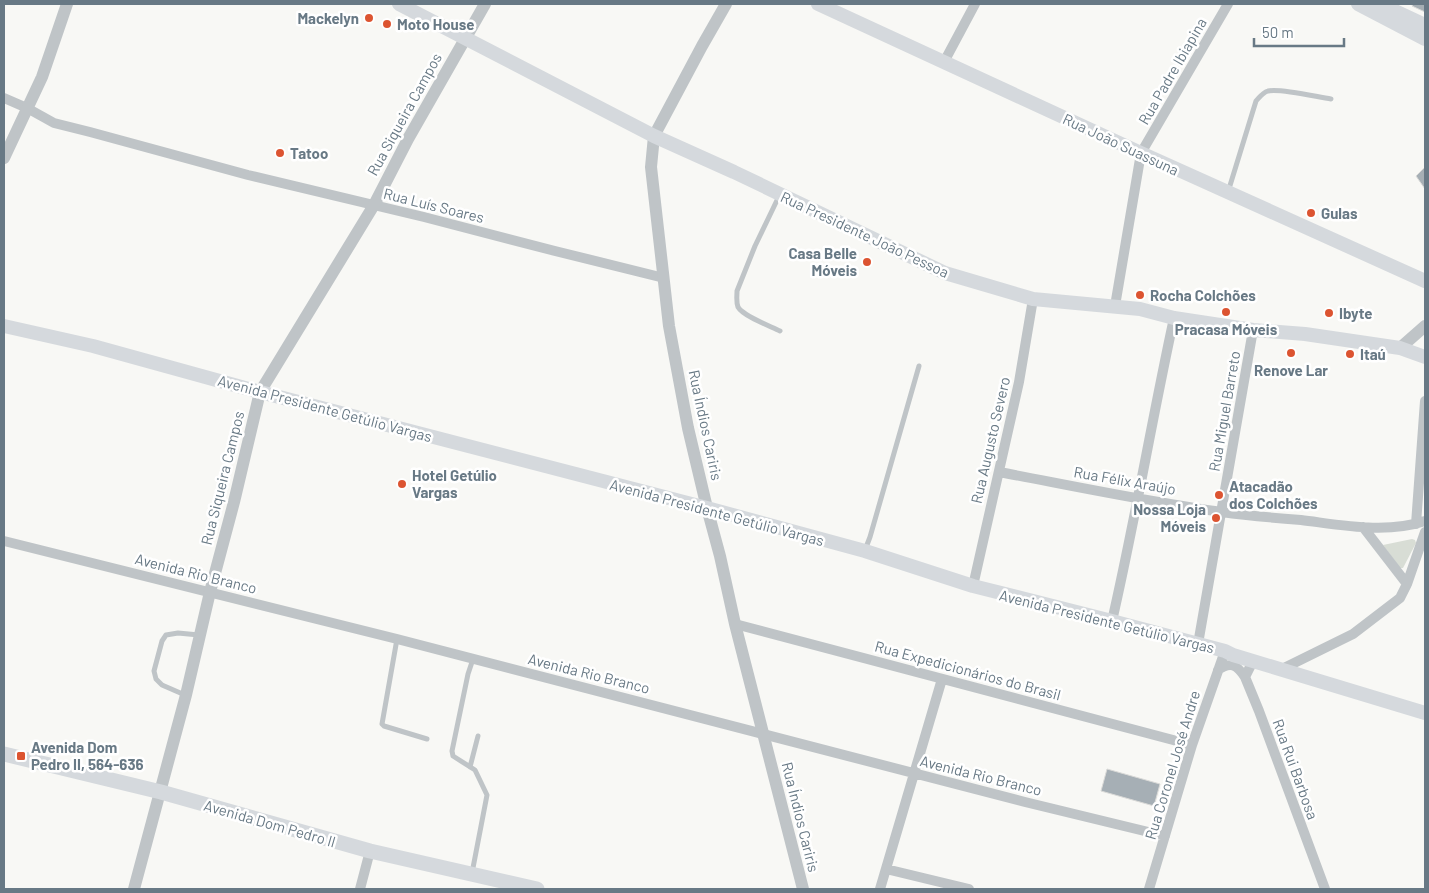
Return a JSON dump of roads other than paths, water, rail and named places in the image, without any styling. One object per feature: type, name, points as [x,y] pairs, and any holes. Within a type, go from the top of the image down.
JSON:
[{"type":"main road","name":"Rua Presidente João Pessoa","points":[[399,4],[654,136],[945,273],[1032,299],[1114,306],[1174,318],[1253,330],[1305,334],[1400,348],[1425,357]]},
{"type":"main road","name":"Rua João Suassuna","points":[[818,4],[1425,281]]},
{"type":"main road","points":[[1358,4],[1425,39]]},
{"type":"main road","points":[[1380,4],[1425,26]]},
{"type":"main road","name":"Avenida Presidente Getúlio Vargas","points":[[4,326],[93,346],[260,392],[865,551],[973,586],[1225,651],[1425,713]]},
{"type":"main road","name":"Avenida Dom Pedro II","points":[[4,754],[160,792],[370,851],[537,889]]},
{"type":"street","points":[[4,158],[42,77],[67,4]]},
{"type":"street","name":"Rua Siqueira Campos","points":[[134,889],[186,695],[260,392],[374,205],[412,131],[485,4]]},
{"type":"street","points":[[654,136],[726,4]]},
{"type":"street","points":[[944,62],[975,4]]},
{"type":"street","name":"Rua Padre Ibiapina","points":[[1141,153],[1228,4]]},
{"type":"street","name":"Rua Luís Soares","points":[[4,98],[54,123],[248,175],[664,278]]},
{"type":"street","name":"Rua Índios Cariris","points":[[654,136],[651,167],[669,326],[688,428],[735,624],[803,889]]},
{"type":"street","points":[[1114,306],[1141,153]]},
{"type":"street","name":"Rua Augusto Severo","points":[[973,586],[1018,382],[1032,299]]},
{"type":"street","points":[[1112,621],[1129,548],[1174,318]]},
{"type":"street","points":[[1400,348],[1425,326]]},
{"type":"street","name":"Rua Miguel Barreto","points":[[1198,644],[1253,330]]},
{"type":"street","points":[[1420,523],[1425,400]]},
{"type":"street","name":"Rua Félix Araújo","points":[[999,472],[1222,512],[1363,527],[1387,528],[1420,523]]},
{"type":"street","points":[[1363,527],[1407,584]]},
{"type":"street","points":[[1282,669],[1353,634],[1400,598],[1407,584],[1425,532]]},
{"type":"street","name":"Avenida Rio Branco","points":[[4,542],[397,639],[1165,836]]},
{"type":"street","name":"Rua Expedicionários do Brasil","points":[[735,624],[1192,745]]},
{"type":"street","name":"Rua Coronel José Andre","points":[[1149,889],[1192,745],[1225,651]]},
{"type":"street","points":[[1218,670],[1225,665],[1232,665],[1239,668],[1245,677],[1253,661]]},
{"type":"street","name":"Rua Rui Barbosa","points":[[1245,677],[1325,889]]},
{"type":"street","points":[[880,889],[942,679]]},
{"type":"street","points":[[360,889],[370,851]]},
{"type":"street","points":[[886,869],[968,889]]},
{"type":"lane","points":[[1228,192],[1256,102],[1262,94],[1268,91],[1279,91],[1331,99]]},
{"type":"lane","points":[[780,194],[755,246],[736,297],[742,312],[780,331]]},
{"type":"lane","points":[[865,551],[919,366]]},
{"type":"lane","points":[[186,695],[162,685],[156,679],[154,671],[162,641],[166,635],[178,633],[200,635]]},
{"type":"lane","points":[[397,639],[382,724],[427,739]]},
{"type":"lane","points":[[472,874],[487,795],[477,772],[453,756],[452,751],[468,674],[473,659]]},
{"type":"lane","points":[[470,767],[478,736]]},
{"type":"place","name":"Mackelyn","points":[[369,18]]},
{"type":"place","name":"Moto House","points":[[387,24]]},
{"type":"place","name":"Tatoo","points":[[280,153]]},
{"type":"place","name":"Gulas","points":[[1311,213]]},
{"type":"place","name":"Casa Belle Móveis","points":[[867,262]]},
{"type":"place","name":"Rocha Colchões","points":[[1140,295]]},
{"type":"place","name":"Pracasa Móveis","points":[[1226,312]]},
{"type":"place","name":"Ibyte","points":[[1329,313]]},
{"type":"place","name":"Renove Lar","points":[[1291,353]]},
{"type":"place","name":"Itaú","points":[[1350,354]]},
{"type":"place","name":"Hotel Getúlio Vargas","points":[[402,484]]},
{"type":"place","name":"Atacadão dos Colchões","points":[[1219,495]]},
{"type":"place","name":"Nossa Loja Móveis","points":[[1216,518]]},
{"type":"place","name":"Avenida Dom Pedro II, 564-636","points":[[21,756]]}]
